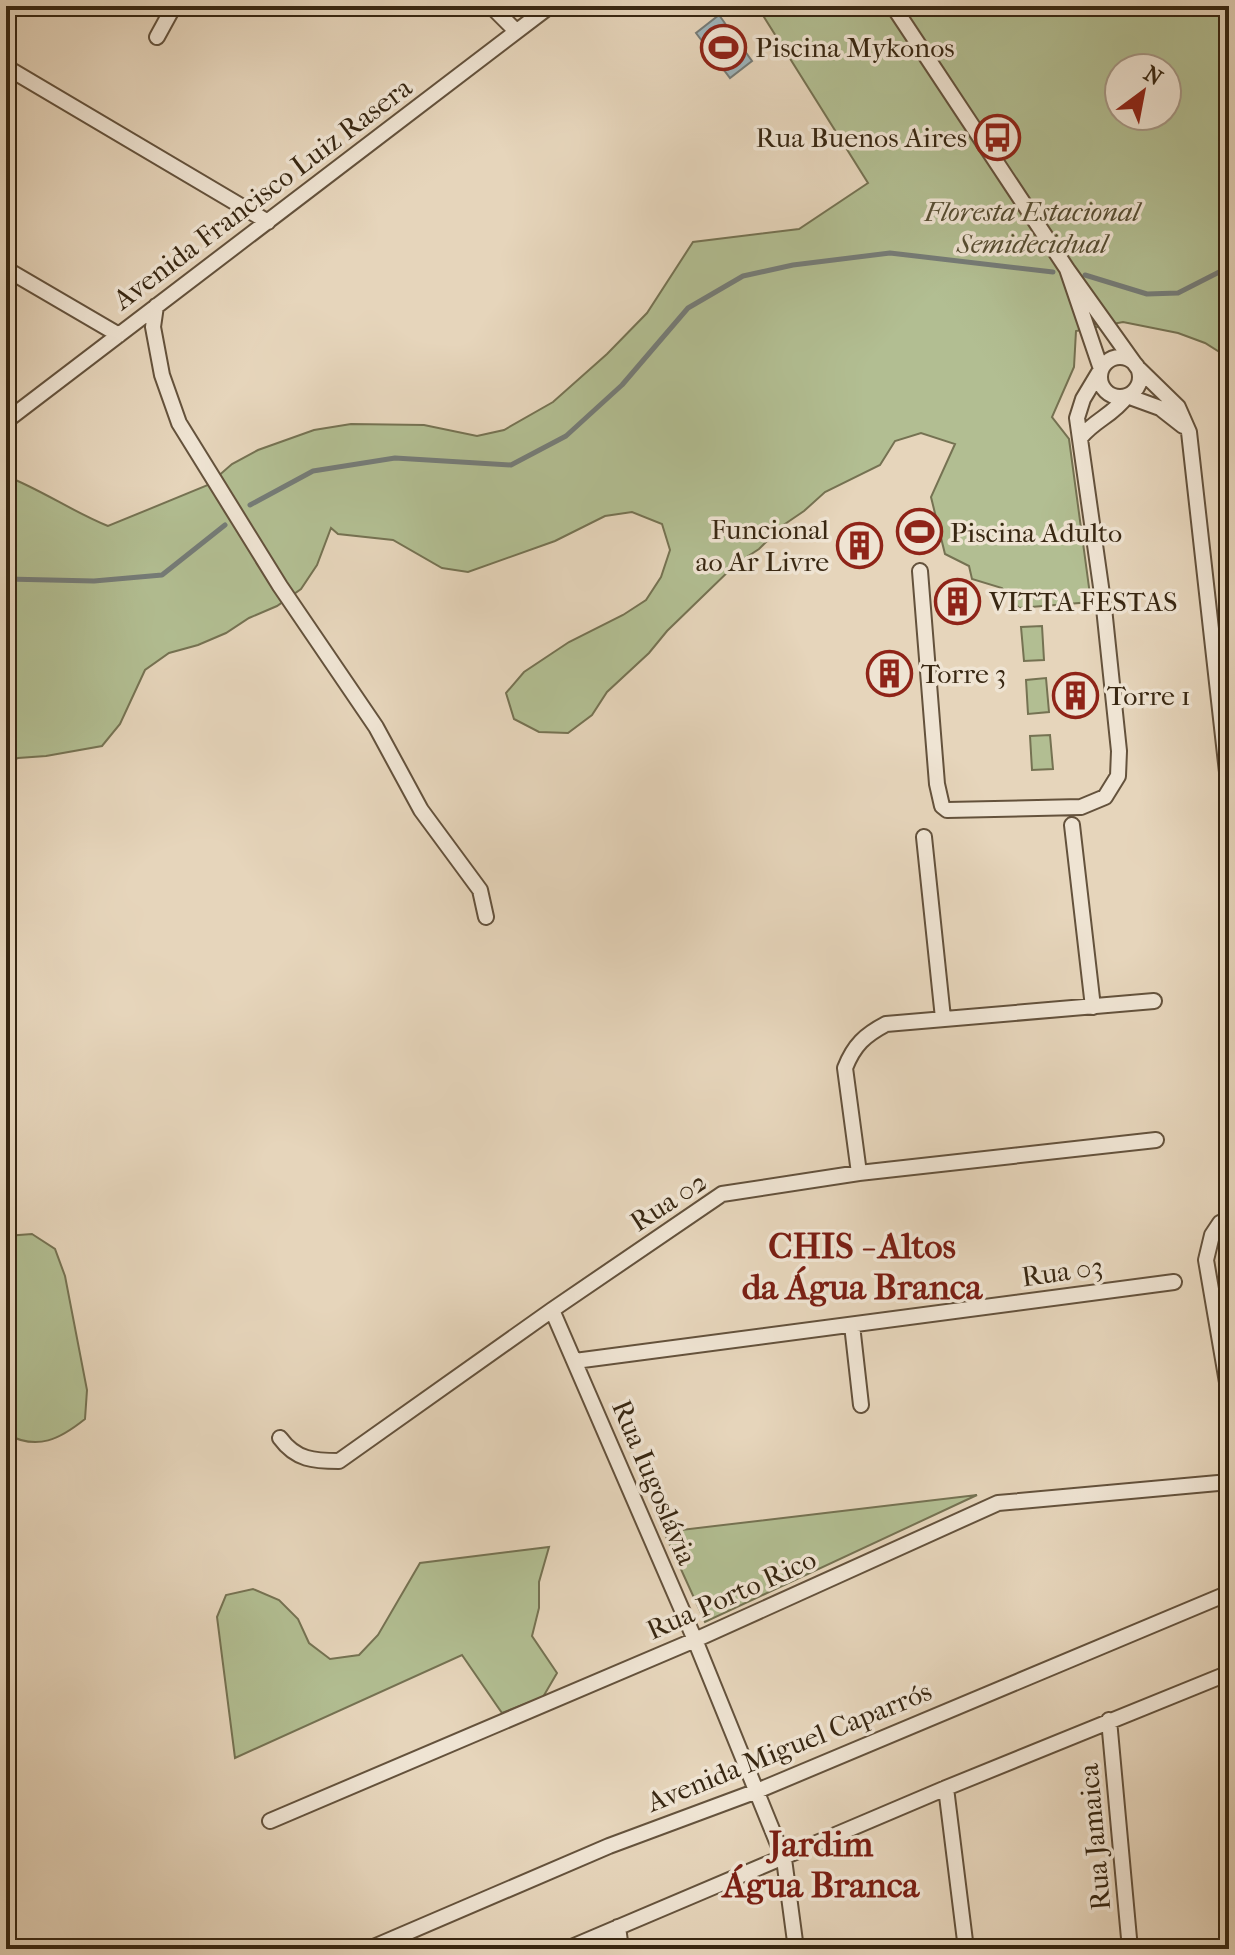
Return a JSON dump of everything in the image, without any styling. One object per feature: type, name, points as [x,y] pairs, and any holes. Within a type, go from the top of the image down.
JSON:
[{"type":"street","points":[[491,6],[516,31]]},
{"type":"street","name":"Avenida Francisco Luiz Rasera","points":[[6,421],[550,6]]},
{"type":"street","points":[[893,6],[1067,269],[1137,367],[1139,384],[1111,415],[1096,421],[1081,437]]},
{"type":"street","points":[[157,37],[171,7]]},
{"type":"street","points":[[6,67],[268,222]]},
{"type":"street","points":[[6,269],[119,335]]},
{"type":"street","points":[[1067,269],[1101,369],[1103,388],[1113,397],[1127,396],[1160,408],[1189,432]]},
{"type":"street","points":[[156,306],[153,327],[162,375],[179,423],[280,586],[376,727],[421,810],[480,890],[486,917]]},
{"type":"street","points":[[920,571],[937,784],[942,806],[947,810],[1081,807],[1105,797],[1118,776],[1119,751],[1104,608],[1077,418],[1083,399],[1101,369],[1115,357],[1128,358],[1178,407],[1189,432],[1229,790]]},
{"type":"street","points":[[1072,825],[1093,1007]]},
{"type":"street","points":[[924,837],[943,1018]]},
{"type":"street","points":[[859,1173],[845,1068],[851,1052],[865,1035],[886,1024],[1154,1001]]},
{"type":"street","name":"Rua 02","points":[[280,1438],[288,1449],[310,1461],[339,1461],[722,1194],[859,1173],[1156,1140]]},
{"type":"street","points":[[1229,1219],[1220,1223],[1212,1235],[1206,1260],[1229,1394]]},
{"type":"street","name":"Rua 03","points":[[575,1361],[1174,1282]]},
{"type":"street","name":"Rua Iugoslávia","points":[[552,1310],[695,1640],[784,1859],[796,1949]]},
{"type":"street","points":[[852,1325],[861,1405]]},
{"type":"street","name":"Rua Porto Rico","points":[[270,1821],[695,1640],[998,1503],[1229,1482]]},
{"type":"street","name":"Avenida Miguel Caparrós","points":[[369,1949],[609,1846],[757,1791],[1229,1593]]},
{"type":"street","points":[[567,1949],[1109,1720],[1229,1673]]},
{"type":"street","name":"Rua Jamaica","points":[[1109,1720],[1130,1949]]},
{"type":"street","points":[[946,1788],[966,1949]]},
{"type":"street","points":[[618,1927],[621,1949]]},
{"type":"green space","name":"Floresta Estacional Semidecidual","points":[[757,6],[1229,6],[1229,358],[1205,343],[1178,333],[1123,322],[1076,331],[1074,367],[1052,417],[1069,439],[1091,602],[1019,608],[1002,588],[972,579],[969,566],[945,554],[931,497],[955,444],[921,433],[895,441],[880,465],[825,492],[759,549],[736,564],[607,692],[592,715],[568,733],[539,732],[514,719],[506,693],[524,672],[569,642],[646,600],[661,577],[670,550],[662,524],[632,512],[605,516],[555,541],[468,572],[442,568],[393,540],[338,534],[331,528],[317,565],[301,589],[277,606],[249,618],[226,633],[169,653],[145,670],[120,724],[102,746],[18,758],[6,763],[6,476],[108,526],[208,485],[232,464],[258,450],[314,430],[351,424],[424,425],[477,436],[504,430],[553,402],[607,354],[647,313],[693,242],[799,229],[868,183]]},
{"type":"green space","points":[[1042,626],[1044,660],[1024,661],[1021,627]]},
{"type":"green space","points":[[1046,678],[1049,712],[1028,714],[1026,680]]},
{"type":"green space","points":[[1050,735],[1053,769],[1032,770],[1030,736]]},
{"type":"green space","points":[[32,1234],[55,1249],[65,1276],[87,1390],[85,1419],[57,1437],[38,1442],[28,1442],[6,1434],[6,1236]]},
{"type":"green space","points":[[977,1495],[705,1622],[664,1532]]},
{"type":"green space","points":[[549,1547],[539,1582],[539,1608],[532,1636],[557,1673],[543,1697],[502,1713],[462,1655],[235,1758],[217,1617],[226,1595],[253,1589],[279,1600],[298,1619],[309,1643],[330,1659],[359,1655],[378,1635],[420,1563]]},
{"type":"water","name":"Piscina Mykonos","points":[[719,15],[752,61],[730,78],[696,33]]},
{"type":"waterway","points":[[250,505],[313,471],[395,458],[511,465],[566,436],[622,385],[688,308],[743,276],[793,265],[890,253],[1053,272]]},
{"type":"waterway","points":[[1085,275],[1147,294],[1178,293],[1229,267]]},
{"type":"waterway","points":[[6,579],[94,581],[162,575],[225,525]]},
{"type":"place","name":"Piscina Mykonos","points":[[724,47]]},
{"type":"place","name":"Rua Buenos Aires","points":[[998,137]]},
{"type":"place","name":"Piscina Adulto","points":[[919,532]]},
{"type":"place","name":"Funcional ao Ar Livre","points":[[860,545]]},
{"type":"place","name":"VITTA FESTAS","points":[[958,601]]},
{"type":"place","name":"Torre 3","points":[[890,673]]},
{"type":"place","name":"Torre 1","points":[[1076,695]]},
{"type":"district","name":"CHIS - Altos da Água Branca","points":[[862,1266]]},
{"type":"district","name":"Jardim Água Branca","points":[[821,1864]]}]
